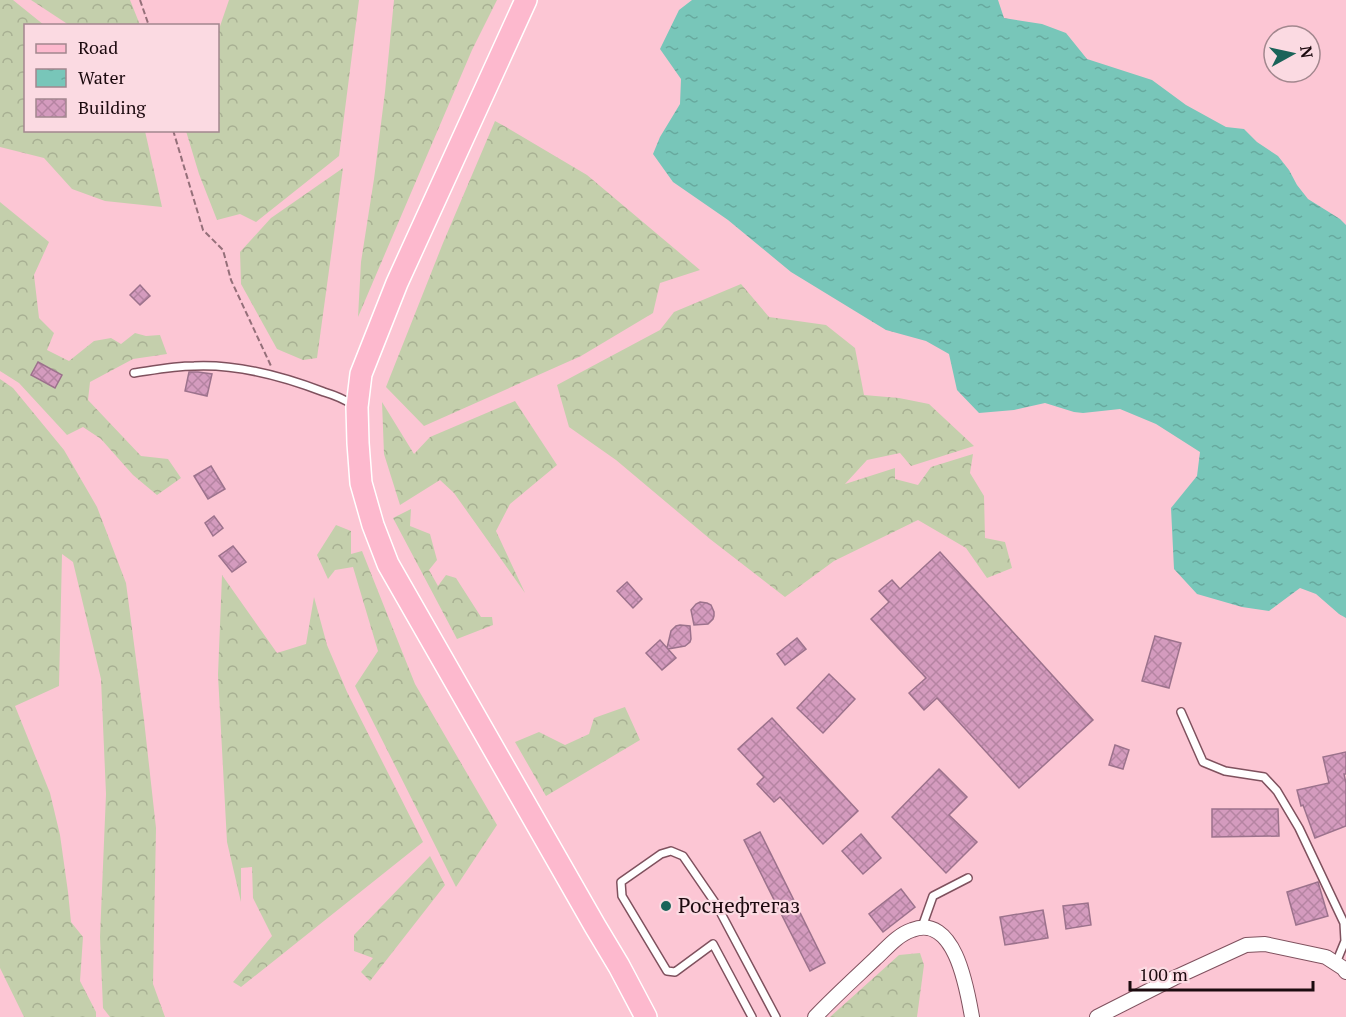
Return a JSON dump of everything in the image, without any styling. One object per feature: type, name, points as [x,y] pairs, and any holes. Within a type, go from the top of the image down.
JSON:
[{"type":"main road","points":[[526,0],[397,283],[361,374],[357,407],[361,483],[373,525],[388,564],[646,1017]]},
{"type":"street","points":[[815,1017],[898,938],[910,930],[922,927],[933,929],[946,939],[957,955],[972,1017]]},
{"type":"street","points":[[1096,1017],[1246,945],[1264,944],[1326,957],[1341,968]]},
{"type":"lane","points":[[134,373],[195,365],[234,368],[309,386],[346,400],[357,407]]},
{"type":"lane","points":[[1181,712],[1203,762],[1225,771],[1264,777],[1277,791],[1299,828],[1344,923],[1345,941],[1341,968]]},
{"type":"lane","points":[[752,1017],[713,944],[675,972],[667,971],[622,896],[621,882],[661,854],[671,851],[683,856],[716,904],[776,1017]]},
{"type":"lane","points":[[922,927],[933,896],[968,878]]},
{"type":"path","points":[[140,0],[148,24]]},
{"type":"path","points":[[173,132],[202,230],[223,249],[231,280],[276,377]]},
{"type":"green space","points":[[0,0],[13,0],[43,24],[24,24],[24,132],[145,132],[162,207],[105,201],[72,189],[44,158],[0,147]]},
{"type":"green space","points":[[31,0],[130,0],[140,24],[67,24]]},
{"type":"green space","points":[[229,0],[359,0],[339,156],[256,222],[240,214],[217,220],[199,174],[186,132],[219,132],[219,29]]},
{"type":"green space","points":[[394,0],[497,0],[472,50],[358,317],[361,262],[385,92]]},
{"type":"green space","points":[[495,121],[587,175],[700,270],[660,283],[653,313],[581,356],[424,426],[386,387],[443,243]]},
{"type":"green space","points":[[343,168],[317,358],[303,360],[277,349],[241,284],[240,252],[271,218]]},
{"type":"green space","points":[[0,202],[49,242],[34,275],[39,318],[54,333],[47,350],[69,361],[94,341],[111,338],[121,344],[135,333],[146,336],[160,335],[167,354],[133,359],[90,382],[88,400],[141,456],[168,459],[181,478],[157,495],[133,475],[101,439],[83,427],[67,435],[19,383],[0,371]]},
{"type":"green space","points":[[741,284],[769,317],[826,325],[855,348],[864,395],[899,398],[929,404],[974,446],[911,466],[900,453],[867,460],[845,484],[895,468],[895,479],[918,485],[931,467],[973,454],[970,473],[984,496],[985,538],[1005,542],[1012,568],[987,578],[966,548],[918,520],[834,561],[785,597],[710,539],[616,460],[569,427],[557,385],[660,330],[674,312]]},
{"type":"green space","points":[[0,379],[13,388],[64,450],[97,507],[126,583],[156,828],[153,984],[165,1017],[110,1017],[103,1008],[100,937],[106,794],[101,679],[73,562],[62,554],[59,686],[15,706],[50,793],[60,835],[71,922],[83,937],[80,981],[96,1012],[96,1017],[24,1017],[0,968]]},
{"type":"green space","points":[[515,401],[557,465],[510,504],[496,531],[525,593],[454,493],[440,480],[400,505],[384,454],[382,402],[414,454],[430,437]]},
{"type":"green space","points":[[411,509],[410,526],[430,534],[437,560],[429,570],[438,586],[446,575],[456,578],[481,617],[492,617],[493,625],[457,639],[393,518]]},
{"type":"green space","points":[[336,525],[351,531],[351,554],[362,551],[415,684],[497,825],[456,887],[355,686],[378,651],[353,567],[335,570],[328,579],[317,555]]},
{"type":"green space","points":[[222,575],[277,653],[306,644],[314,597],[327,645],[347,692],[423,842],[241,987],[233,982],[272,936],[253,898],[252,867],[241,868],[241,902],[227,842],[218,675]]},
{"type":"green space","points":[[625,707],[640,740],[546,796],[515,742],[539,732],[565,745],[589,734],[594,718]]},
{"type":"green space","points":[[430,856],[445,885],[370,981],[361,972],[373,958],[354,951],[354,935]]},
{"type":"green space","points":[[920,953],[924,965],[917,1017],[830,1017],[899,955]]},
{"type":"water","points":[[692,0],[998,0],[1004,18],[1042,24],[1066,33],[1087,59],[1152,80],[1186,105],[1226,127],[1244,129],[1257,142],[1278,156],[1308,199],[1346,225],[1346,618],[1316,594],[1300,588],[1269,611],[1242,607],[1197,594],[1174,569],[1171,508],[1197,476],[1200,452],[1156,424],[1120,409],[1083,413],[1045,403],[1014,410],[979,413],[957,390],[949,354],[926,341],[886,330],[791,272],[728,220],[673,182],[653,154],[660,137],[680,104],[681,79],[660,49],[679,10]]},
{"type":"building","points":[[140,285],[150,296],[140,305],[130,295]]},
{"type":"building","points":[[38,362],[62,375],[55,388],[31,375]]},
{"type":"building","points":[[189,372],[212,374],[207,396],[185,391]]},
{"type":"building","points":[[211,466],[225,489],[208,499],[194,476]]},
{"type":"building","points":[[214,516],[223,528],[213,536],[205,523]]},
{"type":"building","points":[[233,546],[246,562],[232,572],[219,556]]},
{"type":"building","points":[[940,552],[1093,720],[1019,788],[937,698],[924,710],[909,693],[926,678],[871,619],[889,602],[879,591],[892,580],[900,589]]},
{"type":"building","points":[[627,582],[642,599],[633,608],[617,591]]},
{"type":"building","points":[[700,602],[711,605],[714,616],[708,624],[694,625],[691,610]]},
{"type":"building","points":[[680,625],[690,626],[690,642],[685,646],[668,649],[676,658],[662,670],[646,653],[660,640],[667,648],[671,631]]},
{"type":"building","points":[[1155,636],[1181,643],[1169,688],[1142,681]]},
{"type":"building","points":[[797,638],[806,649],[785,665],[777,654]]},
{"type":"building","points":[[829,674],[855,699],[823,733],[797,708]]},
{"type":"building","points":[[772,718],[858,811],[823,844],[780,797],[774,802],[757,784],[764,777],[738,749]]},
{"type":"building","points":[[1115,745],[1129,750],[1123,769],[1109,765]]},
{"type":"building","points":[[1346,752],[1346,774],[1344,774],[1346,826],[1315,838],[1303,805],[1301,806],[1297,790],[1329,783],[1323,757]]},
{"type":"building","points":[[939,769],[967,797],[949,815],[977,842],[946,873],[892,817]]},
{"type":"building","points":[[1212,809],[1278,809],[1279,836],[1212,837]]},
{"type":"building","points":[[760,832],[825,963],[810,971],[744,840]]},
{"type":"building","points":[[861,834],[881,858],[863,874],[842,851]]},
{"type":"building","points":[[1318,882],[1328,916],[1296,925],[1287,892]]},
{"type":"building","points":[[901,889],[915,907],[883,932],[869,914]]},
{"type":"building","points":[[1088,903],[1091,925],[1066,929],[1063,906]]},
{"type":"building","points":[[1043,910],[1048,938],[1005,945],[1000,917]]},
{"type":"place","name":"Роснефтегаз","points":[[666,906]]}]
